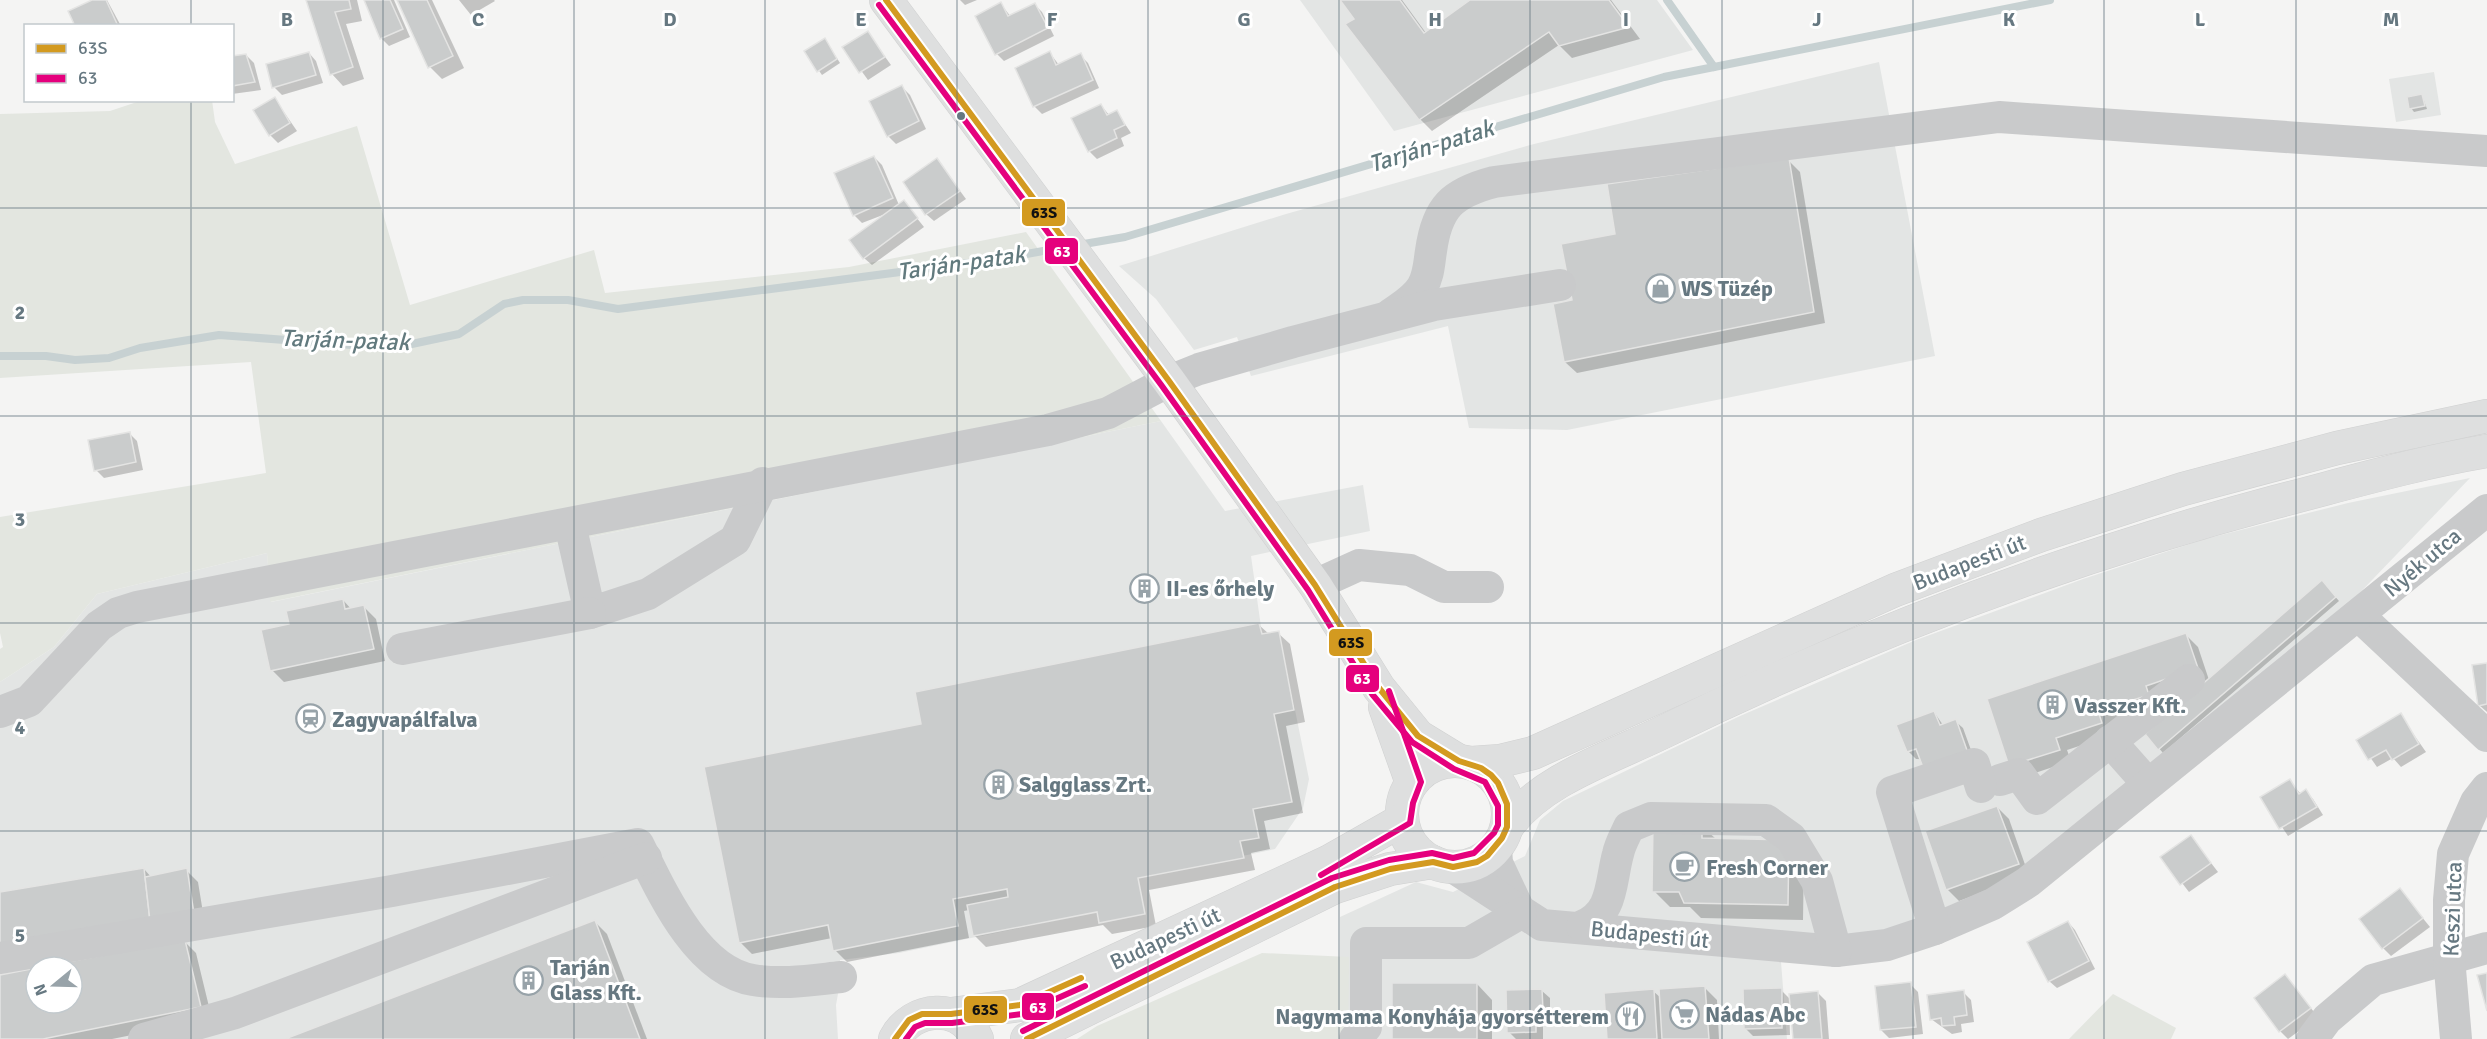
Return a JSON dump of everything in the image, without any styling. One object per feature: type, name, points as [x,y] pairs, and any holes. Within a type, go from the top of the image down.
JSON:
[{"type":"main road","points":[[886,0],[1169,381],[1315,585],[1379,688],[1418,736],[1465,762],[1481,768],[1498,783],[1507,804],[1501,838],[1477,862],[1443,865],[1423,856],[1409,840],[1402,820],[1404,801],[1412,783],[1433,766],[1465,762]]},
{"type":"main road","name":"Budapesti út","points":[[1465,762],[1500,761],[1533,753],[1895,590],[2041,535],[2194,486],[2337,448],[2487,416]]},
{"type":"main road","name":"Budapesti út","points":[[1501,838],[1516,814],[1556,784],[1726,700],[1968,599],[2191,525],[2346,483],[2487,451]]},
{"type":"main road","points":[[1379,688],[1412,783]]},
{"type":"main road","name":"Budapesti út","points":[[895,1039],[909,1020],[922,1014],[936,1012],[951,1014],[1020,1005],[1328,862],[1402,820]]},
{"type":"main road","name":"Budapesti út","points":[[1027,1039],[1335,887],[1390,869],[1443,865]]},
{"type":"main road","points":[[951,1014],[969,1026],[977,1039]]},
{"type":"street","points":[[1388,316],[1410,302],[1421,289],[1428,275],[1437,222],[1444,209],[1462,193],[1494,182],[1999,117],[2487,151]]},
{"type":"street","points":[[0,712],[29,701],[99,626],[118,613],[137,607],[570,524],[762,483],[1048,430],[1108,413],[1169,381],[1229,360],[1434,305],[1560,285]]},
{"type":"street","points":[[402,649],[590,613],[648,594],[735,540],[762,483]]},
{"type":"street","name":"Nyék utca","points":[[2358,615],[2487,510]]},
{"type":"street","points":[[570,524],[590,613]]},
{"type":"street","points":[[1315,585],[1359,566],[1410,570],[1444,587],[1488,587]]},
{"type":"street","points":[[2358,615],[2487,736]]},
{"type":"street","name":"Budapesti út","points":[[1443,865],[1542,925],[1582,926],[1727,943],[1836,951],[1887,945],[1935,929],[1993,904],[2028,882],[2358,615]]},
{"type":"street","points":[[1935,929],[1892,792],[1974,764],[1991,783],[2019,774],[2037,799],[2189,680]]},
{"type":"street","points":[[2110,741],[2148,784]]},
{"type":"street","name":"Keszi utca","points":[[2456,1039],[2449,958],[2449,900],[2453,854],[2476,802],[2487,788]]},
{"type":"street","points":[[1582,926],[1597,920],[1609,899],[1618,852],[1629,827],[1651,818],[1766,820],[1791,838],[1817,881],[1836,951]]},
{"type":"street","points":[[1355,1039],[1366,1027],[1366,943],[1469,943],[1521,913],[1497,862],[1501,838]]},
{"type":"street","points":[[0,958],[324,903],[638,843],[684,926],[705,955],[727,972],[752,980],[783,983],[841,977]]},
{"type":"street","points":[[144,1039],[235,1013],[646,858]]},
{"type":"street","points":[[2313,1039],[2327,1019],[2373,980],[2487,948]]},
{"type":"shaded area","points":[[1300,0],[1657,0],[1693,50],[1394,131]]},
{"type":"shaded area","points":[[1879,62],[1935,356],[1567,430],[1469,428],[1448,326],[1251,376],[1237,337],[1194,350],[1156,299],[1119,266],[1286,214],[1534,144]]},
{"type":"shaded area","points":[[2434,72],[2441,115],[2396,122],[2389,79]]},
{"type":"shaded area","points":[[137,102],[212,102],[215,122],[235,164],[357,126],[410,305],[594,250],[605,293],[849,267],[1026,232],[1161,421],[270,602],[267,553],[97,594],[54,647],[0,682],[0,649],[3,647],[0,633],[0,517],[266,473],[251,362],[0,378],[0,114],[110,111]]},
{"type":"shaded area","points":[[1161,421],[1225,511],[1363,485],[1370,531],[1251,556],[1262,634],[1279,631],[1309,779],[1303,808],[1275,849],[1138,878],[1145,914],[1099,923],[1096,912],[899,953],[840,960],[841,977],[836,1005],[838,1039],[0,1039],[0,682],[54,647],[97,594],[267,553],[271,602]]},
{"type":"shaded area","points":[[2470,478],[2349,604],[2025,873],[1879,936],[1779,936],[1787,1039],[1348,1039],[1340,957],[1340,917],[1416,882],[1453,892],[1525,856],[1540,820],[1563,801],[1740,716],[1916,640],[2083,579],[2205,539],[2348,503]]},
{"type":"shaded area","points":[[1262,953],[1349,957],[1348,1039],[1077,1039],[1097,1026]]},
{"type":"shaded area","points":[[2113,994],[2176,1028],[2171,1039],[2069,1039]]},
{"type":"building","points":[[92,0],[106,0],[117,24],[74,24],[68,11]]},
{"type":"building","points":[[306,0],[349,0],[351,9],[335,12],[353,67],[330,75]]},
{"type":"building","points":[[364,0],[390,0],[403,29],[380,39]]},
{"type":"building","points":[[397,0],[427,0],[453,56],[428,68]]},
{"type":"building","points":[[1340,0],[1400,0],[1424,33],[1470,0],[1609,0],[1629,27],[1559,46],[1549,32],[1419,120],[1345,24],[1354,19]]},
{"type":"building","points":[[1001,2],[1008,16],[1035,3],[1048,28],[995,55],[975,16]]},
{"type":"building","points":[[868,31],[885,57],[859,73],[842,47]]},
{"type":"building","points":[[825,38],[837,59],[817,72],[804,51]]},
{"type":"building","points":[[1050,51],[1056,65],[1081,53],[1093,80],[1033,107],[1015,68]]},
{"type":"building","points":[[309,52],[316,75],[272,88],[266,64]]},
{"type":"building","points":[[246,54],[255,82],[234,86],[234,56]]},
{"type":"building","points":[[902,85],[919,121],[887,137],[869,101]]},
{"type":"building","points":[[2422,94],[2425,106],[2409,109],[2407,97]]},
{"type":"building","points":[[275,97],[290,123],[269,136],[253,110]]},
{"type":"building","points":[[1101,104],[1107,115],[1117,110],[1125,125],[1114,130],[1117,138],[1088,152],[1071,118]]},
{"type":"building","points":[[874,156],[893,198],[853,216],[834,173]]},
{"type":"building","points":[[937,158],[960,191],[925,215],[903,182]]},
{"type":"building","points":[[1789,158],[1814,312],[1564,362],[1553,304],[1572,300],[1561,244],[1615,234],[1607,184]]},
{"type":"building","points":[[904,200],[918,218],[863,259],[849,240]]},
{"type":"building","points":[[130,432],[136,462],[94,471],[88,440]]},
{"type":"building","name":"II-es őrhely","points":[[1156,580],[1158,591],[1135,596],[1133,585]]},
{"type":"building","points":[[2322,580],[2336,597],[2158,750],[2145,734]]},
{"type":"building","points":[[343,599],[345,609],[364,605],[374,649],[270,671],[261,630],[289,624],[286,611]]},
{"type":"building","name":"Salgglass Zrt.","points":[[1259,623],[1262,634],[1279,631],[1294,710],[1274,714],[1292,802],[1253,809],[1259,838],[1240,841],[1244,858],[1138,878],[1145,914],[1099,923],[1097,912],[973,936],[967,905],[1008,897],[1007,889],[953,899],[958,926],[833,951],[828,925],[739,943],[704,767],[921,724],[915,692]]},
{"type":"building","name":"Vasszer Kft.","points":[[2186,633],[2198,668],[2146,686],[2149,695],[2098,711],[2102,723],[2056,738],[2060,750],[2009,766],[1987,699]]},
{"type":"building","points":[[2487,663],[2487,704],[2478,706],[2472,665]]},
{"type":"building","points":[[1934,711],[1940,725],[1956,719],[1968,753],[1924,770],[1916,749],[1907,752],[1896,725]]},
{"type":"building","points":[[2401,713],[2419,744],[2392,760],[2386,750],[2368,760],[2356,740]]},
{"type":"building","points":[[2290,779],[2299,794],[2306,789],[2317,807],[2279,829],[2260,797]]},
{"type":"building","points":[[1997,806],[2019,864],[1946,890],[1925,831]]},
{"type":"building","points":[[1653,822],[1702,823],[1702,838],[1789,840],[1788,905],[1684,903],[1679,892],[1652,892]]},
{"type":"building","points":[[2191,835],[2211,863],[2180,885],[2160,857]]},
{"type":"building","points":[[144,868],[150,921],[0,946],[0,892]]},
{"type":"building","points":[[187,868],[194,914],[150,921],[145,877]]},
{"type":"building","points":[[2400,888],[2423,918],[2382,949],[2359,919]]},
{"type":"building","name":"Tarján Glass Kft.","points":[[595,920],[640,1039],[285,1039]]},
{"type":"building","points":[[2068,921],[2089,961],[2048,982],[2027,942]]},
{"type":"building","points":[[185,940],[201,1007],[43,1039],[0,1039],[0,975],[24,970],[24,1015],[84,1015],[84,959]]},
{"type":"building","points":[[2487,973],[2487,1011],[2477,975]]},
{"type":"building","points":[[2285,974],[2311,1008],[2279,1032],[2254,998]]},
{"type":"building","points":[[1911,982],[1916,1027],[1880,1030],[1875,986]]},
{"type":"building","points":[[1392,983],[1477,983],[1477,1039],[1392,1039]]},
{"type":"building","name":"Nádas Abc","points":[[1705,986],[1709,1039],[1662,1039],[1659,989]]},
{"type":"building","points":[[1782,988],[1782,1028],[1744,1029],[1743,989]]},
{"type":"building","points":[[1542,989],[1543,1010],[1536,1010],[1536,1032],[1507,1033],[1506,990]]},
{"type":"building","name":"Nagymama Konyhája gyorsétterem","points":[[1654,989],[1657,1039],[1607,1039],[1604,993]]},
{"type":"building","points":[[1964,990],[1967,1015],[1954,1017],[1955,1025],[1942,1026],[1941,1018],[1930,1020],[1927,995]]},
{"type":"building","points":[[1818,991],[1822,1039],[1793,1039],[1789,994]]},
{"type":"waterway","points":[[1667,0],[1714,67]]},
{"type":"waterway","name":"Tarján-patak","points":[[1078,245],[1125,237],[1664,77],[2050,0]]},
{"type":"waterway","name":"Tarján-patak","points":[[0,356],[46,356],[75,360],[109,358],[140,348],[219,335],[379,347],[407,345],[459,334],[504,304],[523,300],[568,300],[618,309],[999,259],[1060,248]]},
{"type":"transit line","name":"63S","points":[[886,0],[1169,381],[1315,585],[1379,688],[1418,736],[1459,761],[1481,768],[1491,775],[1498,783],[1507,804],[1507,827],[1502,838],[1487,856],[1477,862],[1453,867],[1433,862],[1390,869],[1335,887],[1027,1039]]},
{"type":"transit line","name":"63","points":[[879,5],[1162,386],[1308,590],[1372,694],[1412,742],[1454,769],[1485,782],[1498,806],[1498,825],[1494,833],[1474,853],[1453,858],[1432,853],[1389,860],[1332,878],[1023,1031]]},
{"type":"transit line","name":"63","points":[[1321,875],[1410,823],[1413,803],[1421,782],[1389,691]]},
{"type":"transit line","name":"63S","points":[[895,1039],[909,1020],[922,1014],[951,1014],[1020,1005],[1081,978]]},
{"type":"transit line","name":"63","points":[[906,1039],[915,1027],[925,1023],[952,1023],[1022,1014],[1085,986]]},
{"type":"place","name":"WS Tüzép","points":[[1660,288]]},
{"type":"place","name":"II-es őrhely","points":[[1145,588]]},
{"type":"place","name":"Vasszer Kft.","points":[[2053,705]]},
{"type":"place","name":"Zagyvapálfalva","points":[[311,719]]},
{"type":"place","name":"Salgglass Zrt.","points":[[998,784]]},
{"type":"place","name":"Fresh Corner","points":[[1685,867]]},
{"type":"place","name":"Tarján Glass Kft.","points":[[529,980]]},
{"type":"place","name":"Nádas Abc","points":[[1684,1014]]},
{"type":"place","name":"Nagymama Konyhája gyorsétterem","points":[[1630,1016]]}]
